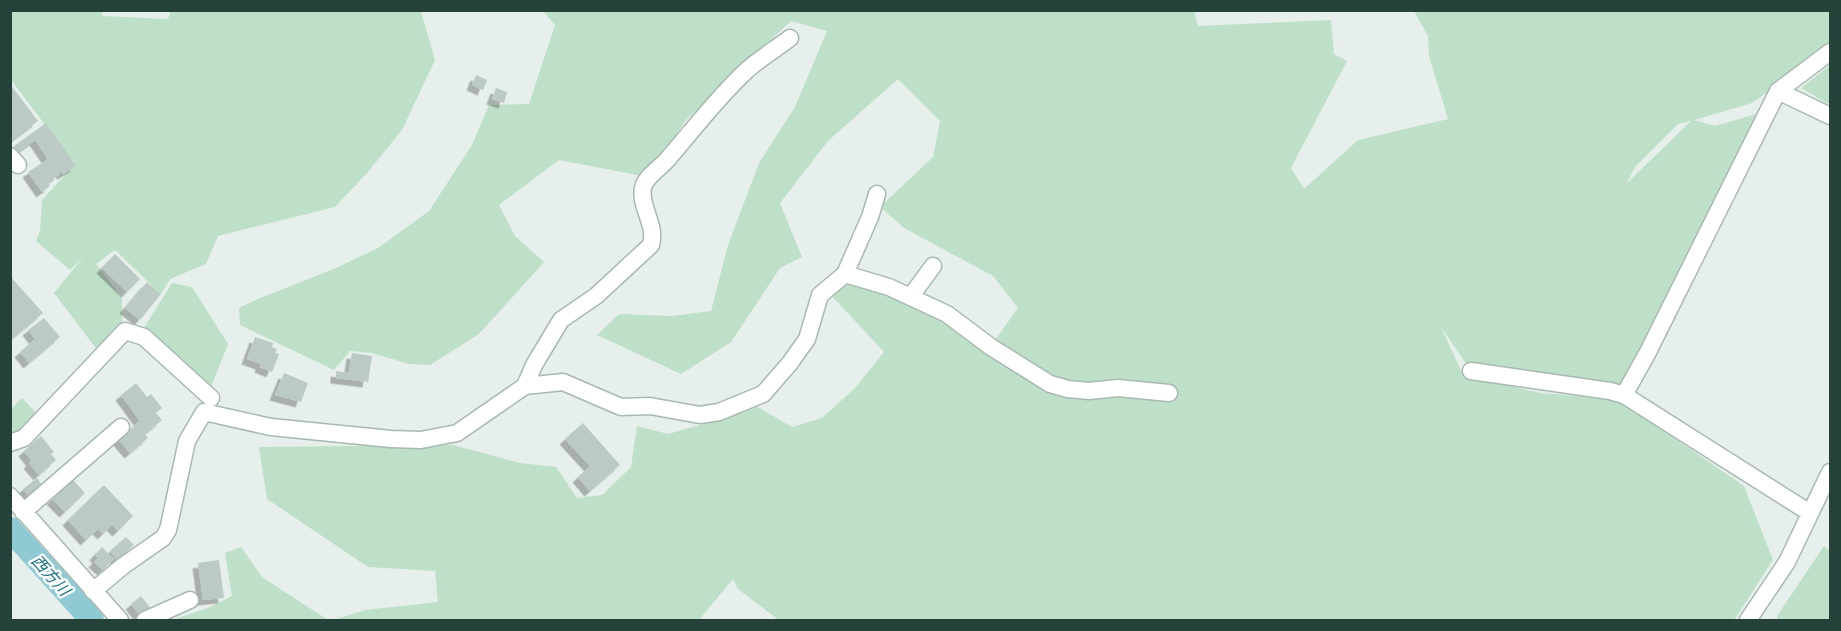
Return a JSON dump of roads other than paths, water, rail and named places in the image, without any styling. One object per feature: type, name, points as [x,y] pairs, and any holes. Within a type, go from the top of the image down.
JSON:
[{"type":"street","points":[[525,386],[534,365],[561,320],[596,296],[651,245],[654,236],[642,190],[647,180],[685,140],[718,99],[748,69],[790,38]]},
{"type":"street","points":[[1624,395],[1647,354],[1778,91],[1830,52]]},
{"type":"street","points":[[1778,91],[1830,116]]},
{"type":"street","points":[[93,591],[123,566],[163,538],[168,530],[187,441],[204,412],[271,428],[421,440],[457,433],[525,386],[563,382],[621,407],[650,406],[700,415],[719,412],[762,394],[790,363],[807,339],[820,295],[845,274],[870,218],[876,194]]},
{"type":"street","points":[[911,296],[933,266]]},
{"type":"street","points":[[845,274],[911,296],[947,314],[991,347],[1050,384],[1089,391],[1118,388],[1169,393]]},
{"type":"street","points":[[10,443],[24,438],[125,331],[144,337],[211,398]]},
{"type":"street","points":[[1471,371],[1624,395],[1810,513]]},
{"type":"street","points":[[23,512],[121,427]]},
{"type":"street","points":[[1748,621],[1787,562],[1830,472]]},
{"type":"street","points":[[10,496],[120,621]]},
{"type":"street","points":[[145,621],[190,600]]},
{"type":"waterway","name":"西方川","points":[[10,529],[92,620]]}]
